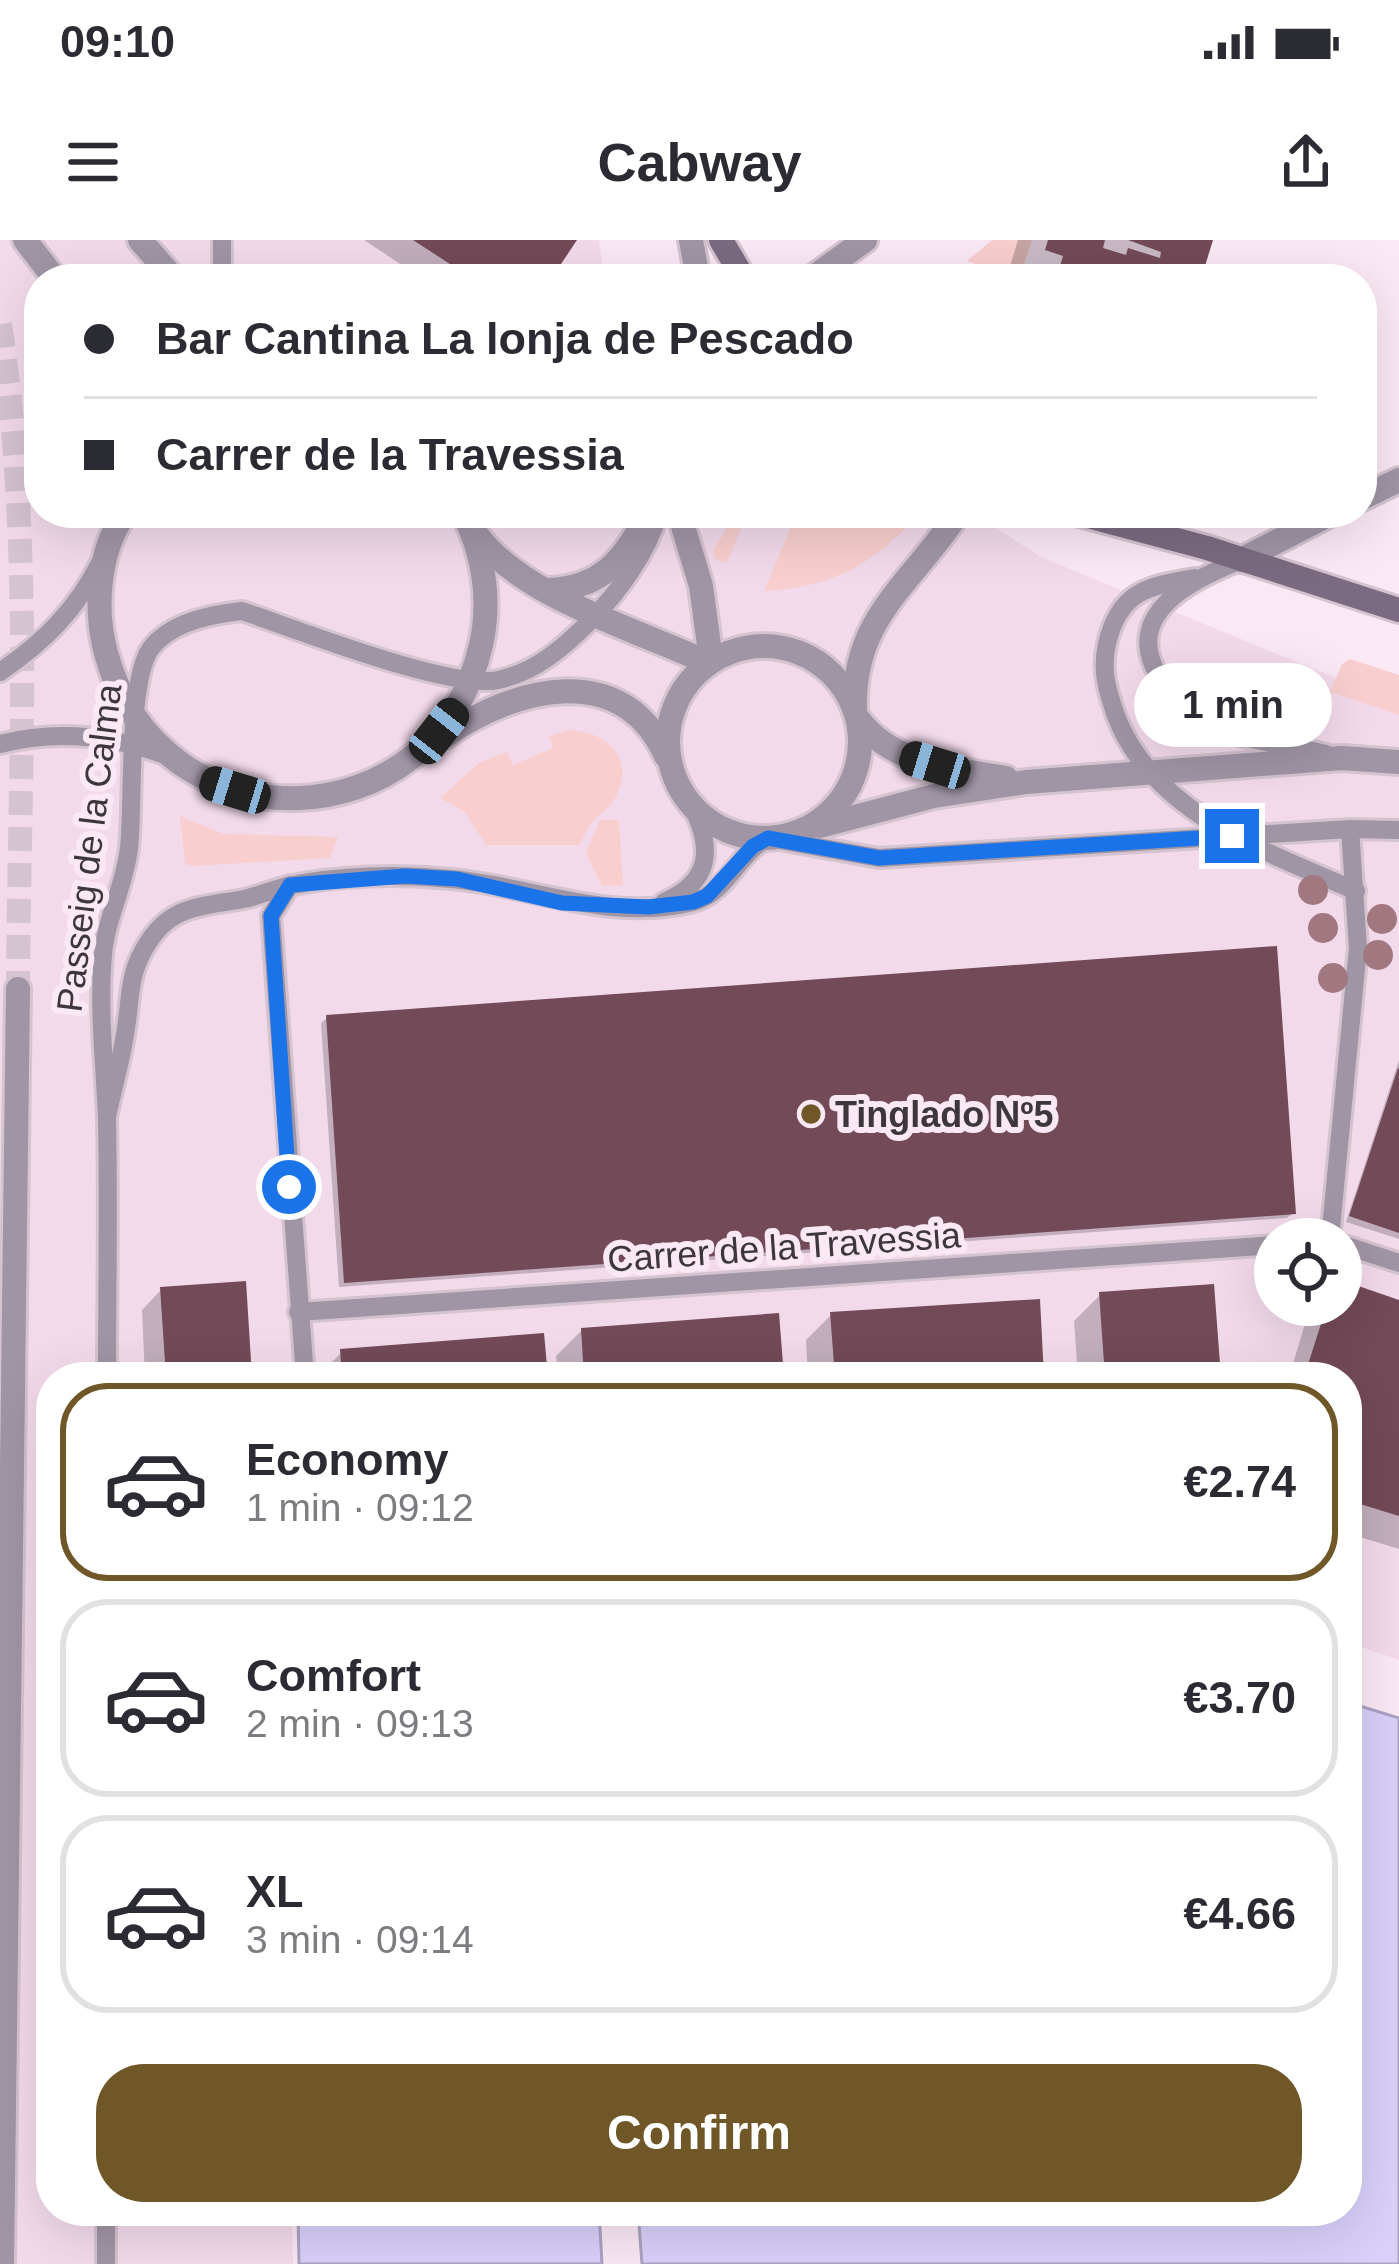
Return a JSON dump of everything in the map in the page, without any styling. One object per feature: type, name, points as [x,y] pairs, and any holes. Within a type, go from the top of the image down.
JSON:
[{"type":"main road","points":[[1129,528],[1396,603]]},
{"type":"street","points":[[25,240],[43,264]]},
{"type":"street","points":[[140,240],[161,264]]},
{"type":"street","points":[[832,264],[865,240]]},
{"type":"street","points":[[117,528],[100,592],[101,637],[134,732],[211,783],[259,798],[310,800],[359,789],[501,704],[566,692],[612,698],[636,711],[650,726],[693,808],[735,834],[768,838],[934,796],[1026,782],[1342,758],[1399,762]]},
{"type":"street","points":[[404,765],[439,731],[472,680],[487,622],[483,568],[468,528]]},
{"type":"street","points":[[474,528],[500,561],[531,584],[710,662]]},
{"type":"street","points":[[546,590],[573,589],[592,582],[610,569],[639,528]]},
{"type":"street","points":[[684,528],[701,586],[710,662]]},
{"type":"street","points":[[801,832],[838,805],[859,765],[855,672],[871,627],[947,528]]},
{"type":"street","points":[[1241,560],[1303,528]]},
{"type":"street","points":[[670,765],[667,741],[677,699],[710,662],[748,646],[782,646],[813,657],[838,679],[869,734],[908,757],[1026,782]]},
{"type":"street","points":[[2,2264],[17,989]]},
{"type":"lane","points":[[0,672],[61,622],[81,598],[116,528]]},
{"type":"lane","name":"Passeig de la Calma","points":[[107,1362],[107,1118],[100,1030],[103,958],[106,929],[129,850],[134,732],[149,650],[165,636],[207,615],[242,611],[452,679],[495,681],[529,670],[563,648],[632,568],[652,528]]},
{"type":"lane","points":[[1241,560],[1195,578],[1137,592],[1116,617],[1106,649],[1107,691],[1124,735],[1188,807],[1232,836],[1356,891]]},
{"type":"lane","points":[[1195,578],[1160,609],[1151,625],[1148,640],[1153,667],[1170,695],[1192,716],[1216,728],[1342,758]]},
{"type":"lane","points":[[0,744],[44,736],[134,732]]},
{"type":"lane","points":[[648,907],[670,901],[685,890],[704,863],[708,847],[693,808]]},
{"type":"lane","points":[[107,1118],[130,988],[138,960],[160,927],[188,908],[245,899],[290,885],[405,876],[457,879],[562,903],[648,907],[707,896],[753,846],[768,838],[879,858],[1350,829],[1399,830]]},
{"type":"lane","points":[[1332,1218],[1358,948],[1350,829]]},
{"type":"lane","points":[[290,885],[271,916],[303,1362]]},
{"type":"lane","name":"Carrer de la Travessia","points":[[298,1312],[1254,1245]]},
{"type":"lane","points":[[1362,1251],[1399,1263]]},
{"type":"lane","points":[[106,2226],[106,2264]]},
{"type":"shaded area","points":[[0,240],[599,240],[602,264],[24,264],[24,528],[996,528],[1041,557],[1353,685],[1399,699],[1399,1660],[1362,1647],[1362,1362],[36,1362],[36,2226],[292,2226],[293,2264],[0,2264]]},
{"type":"shaded area","points":[[992,240],[1032,240],[1024,264],[967,261]]},
{"type":"shaded area","points":[[727,528],[741,528],[727,563],[715,559],[713,551]]},
{"type":"shaded area","points":[[791,528],[904,528],[867,560],[831,579],[764,591]]},
{"type":"shaded area","points":[[1350,659],[1399,675],[1399,715],[1330,692],[1342,664]]},
{"type":"shaded area","points":[[569,730],[597,736],[621,761],[614,800],[579,845],[486,845],[464,811],[440,798],[480,762],[507,752],[513,765],[553,748],[549,736]]},
{"type":"shaded area","points":[[180,816],[224,834],[338,837],[330,858],[194,866],[185,864]]},
{"type":"shaded area","points":[[600,820],[619,820],[623,885],[602,886],[586,853]]},
{"type":"shaded area","points":[[1362,1707],[1399,1718],[1399,2264],[642,2264],[639,2226],[1362,2226]]},
{"type":"shaded area","points":[[298,2226],[600,2226],[602,2264],[299,2264]]},
{"type":"building","points":[[413,240],[577,240],[561,264],[450,264]]},
{"type":"building","points":[[1048,240],[1105,240],[1103,248],[1126,255],[1128,248],[1160,258],[1161,252],[1128,240],[1213,240],[1206,264],[1061,264],[1063,256],[1045,250]]},
{"type":"building","name":"Tinglado Nº5","points":[[1277,946],[1296,1214],[344,1283],[326,1015]]},
{"type":"building","points":[[1398,1068],[1399,1233],[1349,1216]]},
{"type":"building","points":[[246,1281],[251,1362],[165,1362],[160,1287]]},
{"type":"building","points":[[1214,1284],[1220,1362],[1104,1362],[1099,1292]]},
{"type":"building","points":[[1362,1287],[1399,1300],[1399,1516],[1362,1505],[1362,1362],[1309,1362],[1320,1326],[1362,1326]]},
{"type":"building","points":[[1040,1299],[1043,1362],[834,1362],[830,1312]]},
{"type":"building","points":[[779,1313],[783,1362],[583,1362],[581,1328]]},
{"type":"building","points":[[544,1333],[547,1362],[341,1362],[340,1349]]},
{"type":"tunnel","points":[[0,324],[11,406],[21,572],[18,989]]},
{"type":"place","name":"Tinglado Nº5","points":[[811,1114]]},
{"type":"route","points":[[289,1187],[271,916],[290,885],[405,876],[457,879],[562,903],[648,907],[707,896],[753,846],[768,838],[879,858],[1232,836]]}]
